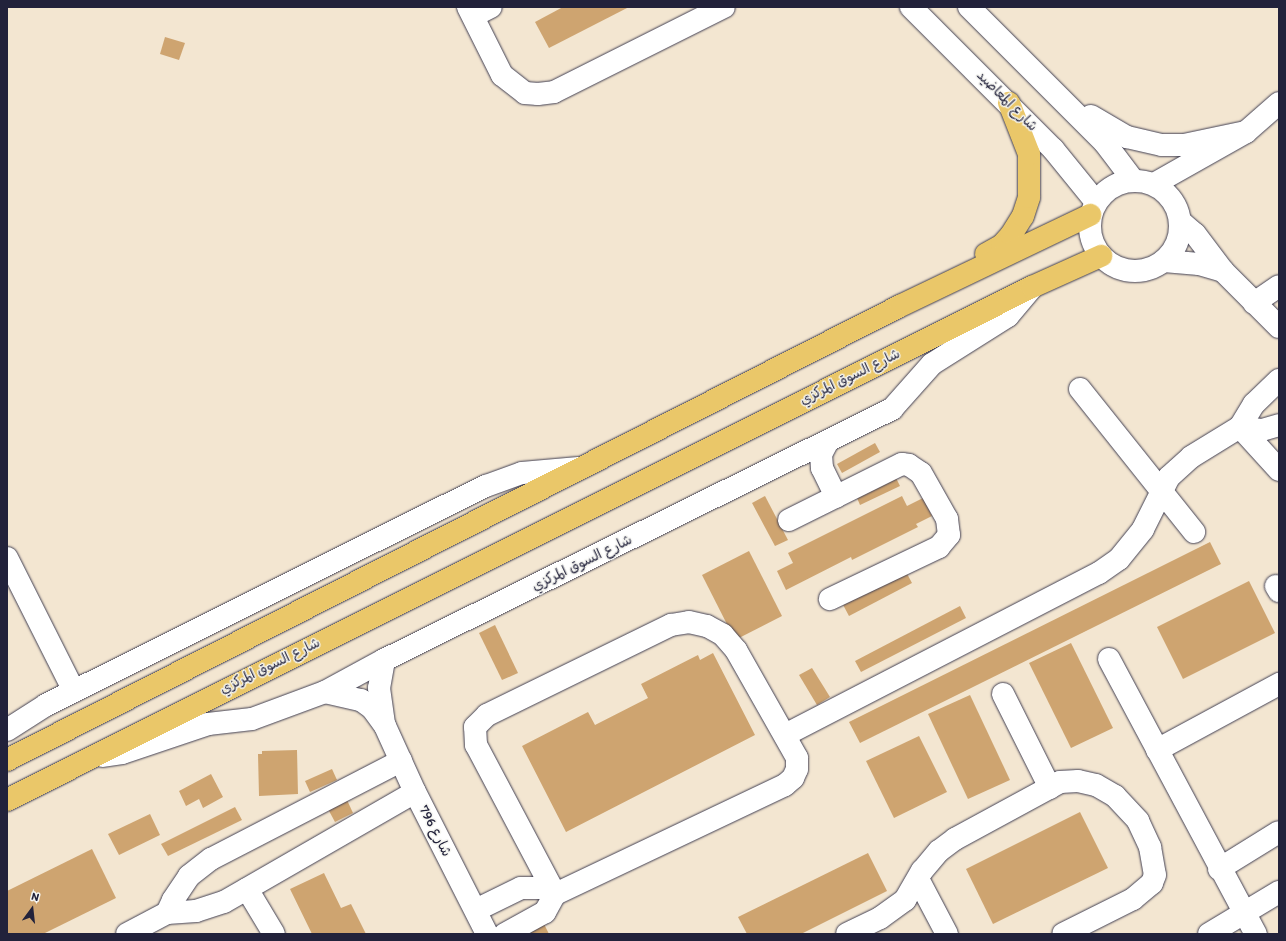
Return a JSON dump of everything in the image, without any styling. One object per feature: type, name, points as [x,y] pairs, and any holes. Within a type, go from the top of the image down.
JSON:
[{"type":"main road","points":[[900,306],[1002,245],[1023,216],[1030,182],[1029,154],[1020,125],[1009,103]]},
{"type":"main road","points":[[7,760],[1093,208]]},
{"type":"main road","name":"شارع السوق المركزي","points":[[7,800],[1032,287],[1101,256]]},
{"type":"street","points":[[477,10],[502,75],[525,93],[538,94],[554,92],[724,7]]},
{"type":"street","name":"شارع المعاضيد","points":[[911,7],[1009,103],[1053,149],[1093,208]]},
{"type":"street","points":[[969,7],[1048,83],[1105,143],[1133,180]]},
{"type":"street","points":[[1048,83],[1111,129],[1145,143],[1184,145],[1246,132]]},
{"type":"street","points":[[1154,184],[1246,132],[1279,103]]},
{"type":"street","points":[[1133,180],[1154,184],[1168,193],[1176,206],[1181,222],[1177,243],[1164,261],[1152,268],[1132,271],[1112,265],[1101,256],[1090,237],[1093,208],[1112,186],[1133,180]]},
{"type":"street","points":[[1181,222],[1195,234],[1223,271],[1279,327]]},
{"type":"street","points":[[1164,261],[1199,264],[1223,271]]},
{"type":"street","points":[[1254,303],[1279,286]]},
{"type":"street","name":"شارع السوق المركزي","points":[[90,758],[122,753],[208,724],[252,719],[325,692],[384,660],[892,409],[932,364],[1008,316],[1032,287]]},
{"type":"street","points":[[785,736],[1099,573],[1119,559],[1143,528],[1160,490],[1179,466],[1240,427],[1254,404],[1279,380]]},
{"type":"street","points":[[1080,389],[1194,532]]},
{"type":"street","points":[[1240,427],[1262,430],[1279,425]]},
{"type":"street","points":[[1240,427],[1279,470]]},
{"type":"street","points":[[828,441],[822,454],[822,468],[836,497]]},
{"type":"street","points":[[794,458],[822,468]]},
{"type":"street","points":[[790,520],[895,466],[909,465],[921,473],[950,527],[949,535],[939,547],[830,599]]},
{"type":"street","points":[[7,730],[46,705],[486,486],[528,472],[579,468]]},
{"type":"street","points":[[7,558],[74,691]]},
{"type":"street","points":[[505,934],[546,912],[555,894],[785,785],[793,778],[798,769],[797,758],[736,650],[723,635],[707,626],[689,622],[671,625],[484,717],[475,727],[476,745],[555,894]]},
{"type":"street","points":[[1109,659],[1219,869],[1256,934]]},
{"type":"street","name":"شارع 796","points":[[384,660],[379,688],[385,726]]},
{"type":"street","points":[[1157,750],[1279,684]]},
{"type":"street","name":"شارع 796","points":[[325,692],[361,700],[372,708],[385,726],[415,792],[487,934]]},
{"type":"street","points":[[1003,694],[1050,788]]},
{"type":"street","points":[[127,934],[150,929],[167,913],[180,888],[189,876],[211,859],[401,761]]},
{"type":"street","points":[[847,934],[894,909],[905,900],[918,878],[939,852],[955,839],[1060,782],[1078,781],[1096,785],[1115,796],[1138,821],[1150,847],[1155,875],[1152,883],[1133,899],[1063,934]]},
{"type":"street","points":[[167,913],[211,907],[247,889],[415,792]]},
{"type":"street","points":[[1219,869],[1279,832]]},
{"type":"street","points":[[918,878],[947,934]]},
{"type":"street","points":[[476,910],[521,888],[543,888],[555,894]]},
{"type":"street","points":[[247,889],[274,934]]},
{"type":"street","points":[[1209,934],[1279,892]]},
{"type":"building","points":[[563,7],[629,7],[549,48],[535,22]]},
{"type":"building","points":[[165,37],[185,43],[179,60],[160,54]]},
{"type":"building","points":[[875,443],[880,452],[842,473],[837,464]]},
{"type":"building","points":[[894,474],[900,486],[860,505],[855,493]]},
{"type":"building","points":[[765,496],[788,540],[775,546],[752,503]]},
{"type":"building","points":[[902,496],[907,506],[923,498],[932,516],[916,524],[918,527],[852,560],[851,557],[786,590],[777,571],[793,563],[788,553]]},
{"type":"building","points":[[1210,542],[1221,564],[860,743],[849,722]]},
{"type":"building","points":[[749,551],[782,616],[735,640],[702,575]]},
{"type":"building","points":[[904,568],[912,583],[849,616],[841,601]]},
{"type":"building","points":[[1249,581],[1275,633],[1183,679],[1157,627]]},
{"type":"building","points":[[960,606],[966,618],[861,672],[855,661]]},
{"type":"building","points":[[495,625],[518,673],[502,680],[479,633]]},
{"type":"building","points":[[1071,643],[1113,728],[1071,748],[1029,663]]},
{"type":"building","points":[[713,653],[755,735],[566,832],[522,746],[588,712],[595,725],[648,698],[641,684],[698,655],[700,660]]},
{"type":"building","points":[[812,668],[830,697],[817,705],[799,675]]},
{"type":"building","points":[[970,695],[1010,780],[968,799],[928,714]]},
{"type":"building","points":[[919,736],[947,792],[894,818],[866,761]]},
{"type":"building","points":[[297,750],[298,794],[259,796],[258,754],[262,754],[262,751]]},
{"type":"building","points":[[332,769],[337,780],[310,792],[305,781]]},
{"type":"building","points":[[211,774],[223,797],[203,808],[199,799],[186,806],[179,791]]},
{"type":"building","points":[[347,800],[353,813],[335,822],[328,809]]},
{"type":"building","points":[[235,807],[242,820],[168,856],[161,844]]},
{"type":"building","points":[[1080,812],[1108,868],[993,924],[966,869]]},
{"type":"building","points":[[150,814],[160,835],[119,855],[108,834]]},
{"type":"building","points":[[92,849],[116,898],[43,934],[7,934],[7,891]]},
{"type":"building","points":[[868,853],[887,891],[801,934],[747,934],[738,917]]},
{"type":"building","points":[[324,873],[341,908],[351,904],[366,934],[312,934],[290,889]]},
{"type":"building","points":[[544,924],[549,934],[532,934],[530,931]]}]
